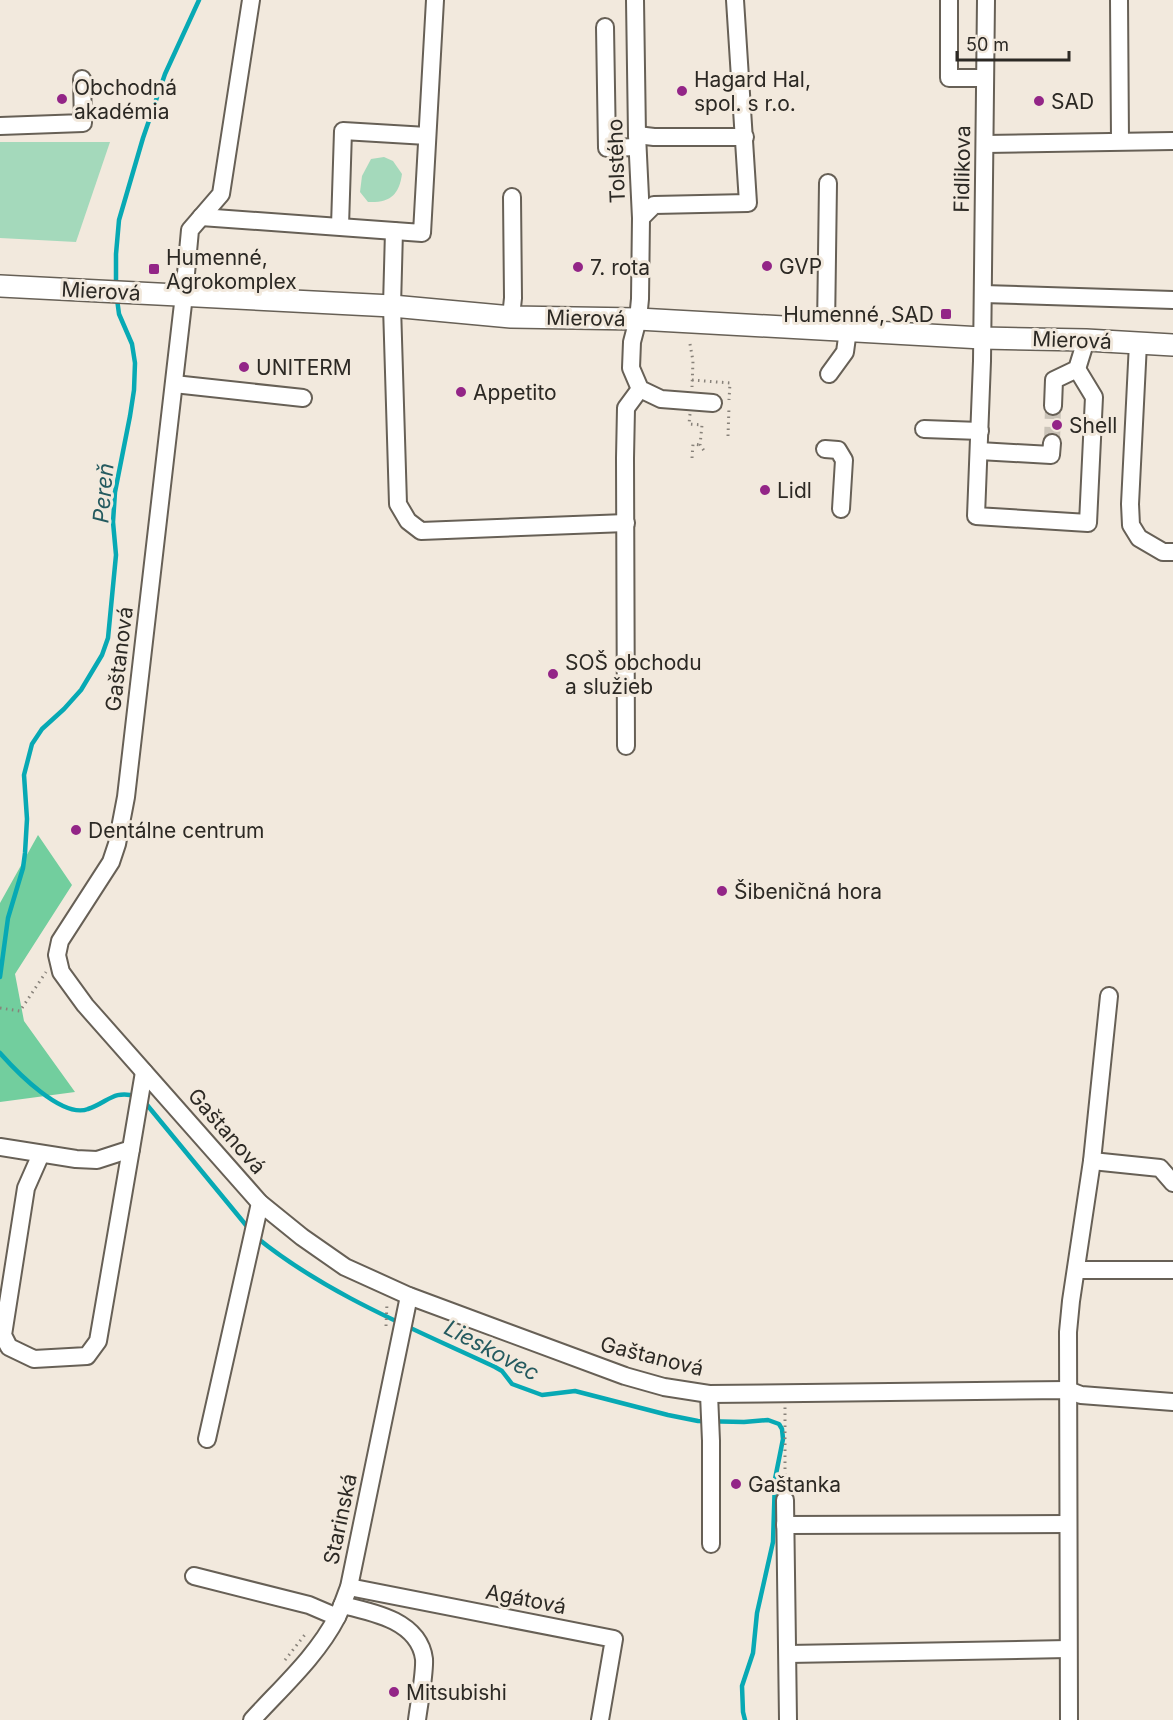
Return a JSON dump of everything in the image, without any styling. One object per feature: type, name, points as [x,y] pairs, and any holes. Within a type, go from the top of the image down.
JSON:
[{"type":"main road","name":"Mierová","points":[[0,286],[392,306],[511,317],[638,319],[982,338],[1086,340],[1173,345]]},
{"type":"street","name":"Gaštanová","points":[[250,0],[221,194],[190,230],[126,797],[117,844],[111,862],[60,941],[57,955],[61,972],[85,1005],[260,1203],[302,1237],[345,1267],[409,1296],[625,1376],[664,1387],[709,1394],[1068,1390],[1081,1395],[1173,1402]]},
{"type":"street","points":[[201,217],[422,233],[435,0]]},
{"type":"street","name":"Tolstého","points":[[635,0],[637,141],[641,218],[638,319],[632,342],[631,368],[640,389]]},
{"type":"street","points":[[641,218],[654,205],[748,203],[735,0]]},
{"type":"street","points":[[950,0],[949,78],[985,78]]},
{"type":"street","name":"Fidlikova","points":[[986,0],[983,294],[976,516],[1088,523],[1094,397],[1077,369]]},
{"type":"street","points":[[1119,0],[1120,141]]},
{"type":"street","points":[[605,27],[607,148],[654,137],[745,137]]},
{"type":"street","points":[[0,126],[83,123],[82,79]]},
{"type":"street","points":[[340,226],[343,131],[427,136]]},
{"type":"street","points":[[985,144],[1173,141]]},
{"type":"street","points":[[826,329],[828,183]]},
{"type":"street","points":[[511,317],[513,298],[512,197]]},
{"type":"street","points":[[394,231],[392,306],[399,504],[408,521],[421,531],[626,523]]},
{"type":"street","points":[[983,294],[1173,300]]},
{"type":"street","points":[[829,374],[845,352],[848,330]]},
{"type":"street","points":[[1053,406],[1054,380],[1077,369],[1086,340]]},
{"type":"street","points":[[1138,343],[1130,504],[1131,525],[1139,538],[1163,552],[1173,552]]},
{"type":"street","points":[[174,384],[303,398]]},
{"type":"street","points":[[626,746],[626,408],[640,389],[661,399],[712,403]]},
{"type":"street","points":[[924,429],[980,431]]},
{"type":"street","points":[[979,451],[1051,455],[1052,442]]},
{"type":"street","points":[[825,450],[838,450],[844,460],[841,509]]},
{"type":"street","points":[[1069,1720],[1068,1332],[1092,1161],[1108,996]]},
{"type":"street","points":[[41,1154],[26,1188],[3,1335],[9,1347],[34,1359],[87,1356],[98,1341],[144,1072]]},
{"type":"street","points":[[0,1148],[97,1160],[131,1149]]},
{"type":"street","points":[[1092,1161],[1160,1168],[1173,1183]]},
{"type":"street","points":[[207,1439],[260,1203]]},
{"type":"street","points":[[1076,1270],[1173,1270]]},
{"type":"street","name":"Starinská","points":[[252,1720],[317,1648],[334,1611],[349,1587],[409,1296]]},
{"type":"street","points":[[709,1394],[711,1544]]},
{"type":"street","points":[[785,1500],[788,1720]]},
{"type":"street","points":[[785,1525],[1067,1524]]},
{"type":"street","points":[[194,1576],[334,1611],[372,1612],[398,1623],[419,1641],[424,1660],[417,1720]]},
{"type":"street","name":"Agátová","points":[[349,1587],[614,1639],[600,1720]]},
{"type":"street","points":[[788,1654],[1068,1649]]},
{"type":"path","points":[[692,458],[693,444],[700,445]]},
{"type":"path","points":[[0,1008],[20,1011],[57,955]]},
{"type":"path","points":[[385,1335],[388,1287]]},
{"type":"path","points":[[785,1392],[785,1500]]},
{"type":"path","points":[[278,1667],[309,1630],[334,1611]]},
{"type":"green space","points":[[0,142],[110,142],[76,242],[0,238]]},
{"type":"green space","points":[[384,157],[393,161],[402,174],[399,187],[388,199],[368,202],[360,192],[362,176],[371,159]]},
{"type":"green space","points":[[38,835],[72,885],[15,974],[24,1021],[75,1092],[0,1102],[0,903]]},
{"type":"waterway","name":"Pereň","points":[[116,288],[119,220],[165,74],[199,0]]},
{"type":"waterway","name":"Pereň","points":[[0,977],[8,918],[23,868],[27,819],[24,775],[32,744],[42,729],[81,690],[102,655],[108,638],[116,555],[113,522],[115,492],[130,416],[135,363],[132,344],[119,314],[117,299]]},
{"type":"waterway","name":"Lieskovec","points":[[0,1053],[40,1092],[66,1107],[77,1110],[88,1109],[116,1096],[136,1096]]},
{"type":"waterway","name":"Lieskovec","points":[[143,1100],[250,1230]]},
{"type":"waterway","name":"Lieskovec","points":[[256,1237],[311,1276],[341,1293],[495,1367],[502,1371],[512,1384],[542,1395],[575,1391],[698,1421],[768,1420],[779,1424],[783,1439],[775,1479],[773,1542],[757,1613],[753,1653],[742,1686],[745,1720]]},
{"type":"tunnel","points":[[1052,443],[1053,406]]},
{"type":"place","name":"Hagard Hal, spol. s r.o.","points":[[682,91]]},
{"type":"place","name":"Obchodná akadémia","points":[[62,99]]},
{"type":"place","name":"SAD","points":[[1039,101]]},
{"type":"place","name":"GVP","points":[[767,266]]},
{"type":"place","name":"7. rota","points":[[578,267]]},
{"type":"place","name":"Humenné, Agrokomplex","points":[[154,269]]},
{"type":"place","name":"Humenné, SAD","points":[[946,314]]},
{"type":"place","name":"UNITERM","points":[[244,367]]},
{"type":"place","name":"Appetito","points":[[461,392]]},
{"type":"place","name":"Shell","points":[[1057,425]]},
{"type":"place","name":"Lidl","points":[[765,490]]},
{"type":"place","name":"SOŠ obchodu a služieb","points":[[553,674]]},
{"type":"place","name":"Dentálne centrum","points":[[76,830]]},
{"type":"place","name":"Šibeničná hora","points":[[722,891]]},
{"type":"place","name":"Gaštanka","points":[[736,1484]]},
{"type":"place","name":"Mitsubishi","points":[[394,1692]]}]
